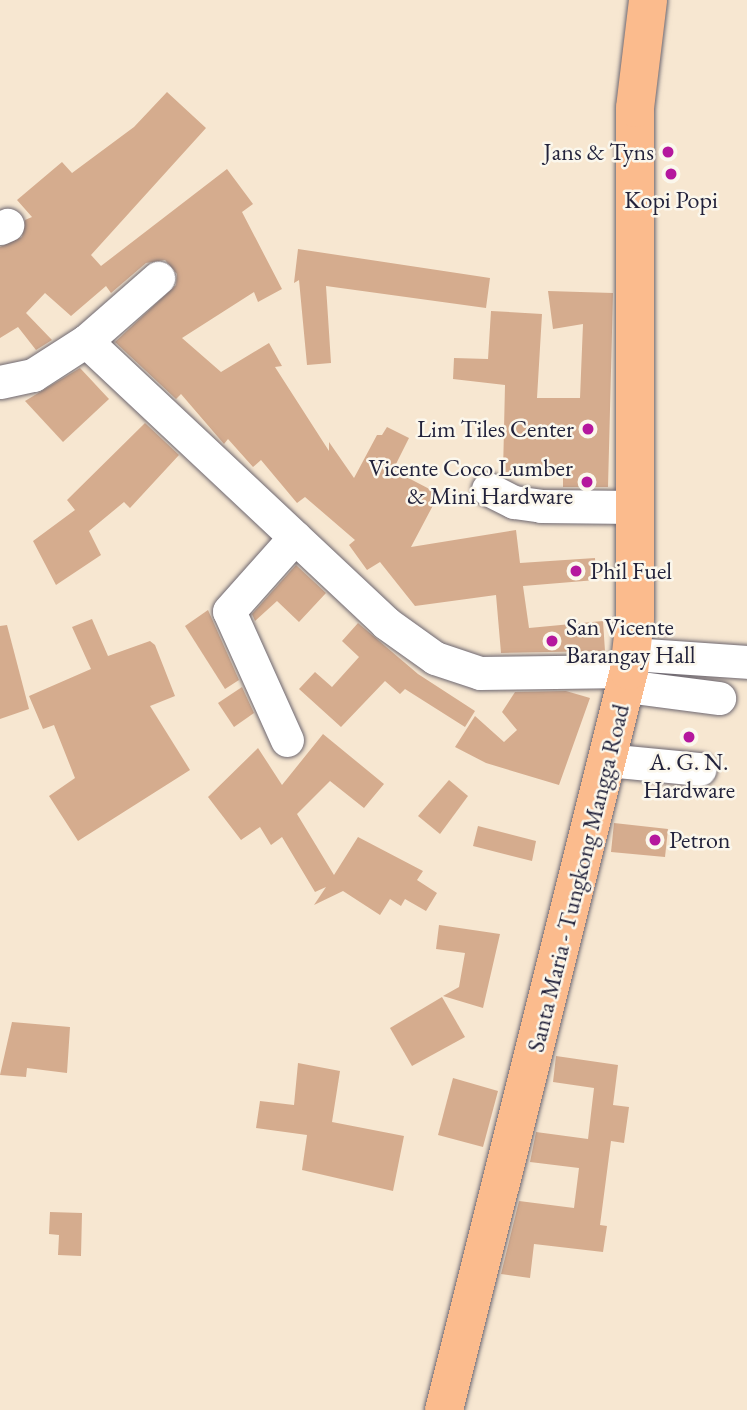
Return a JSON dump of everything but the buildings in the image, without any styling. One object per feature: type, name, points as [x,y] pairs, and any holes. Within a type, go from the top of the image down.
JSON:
[{"type":"main road","name":"Santa Maria - Tungkong Mangga Road","points":[[444,1410],[629,670],[635,507],[635,108],[648,0]]},
{"type":"street","points":[[0,382],[33,375],[86,341],[158,278]]},
{"type":"street","points":[[86,341],[386,623],[435,658],[480,673],[629,670],[747,662]]},
{"type":"street","points":[[488,489],[514,502],[541,506],[635,507]]},
{"type":"street","points":[[287,740],[229,611],[295,537]]},
{"type":"street","points":[[629,670],[719,698]]},
{"type":"street","points":[[606,760],[700,769]]},
{"type":"place","name":"Jans & Tyns","points":[[668,152]]},
{"type":"place","name":"Kopi Popi","points":[[671,174]]},
{"type":"place","name":"Lim Tiles Center","points":[[588,429]]},
{"type":"place","name":"Vicente Coco Lumber & Mini Hardware","points":[[587,482]]},
{"type":"place","name":"Phil Fuel","points":[[576,571]]},
{"type":"place","name":"San Vicente Barangay Hall","points":[[552,641]]},
{"type":"place","name":"A. G. N. Hardware","points":[[689,737]]},
{"type":"place","name":"Petron","points":[[655,840]]}]
